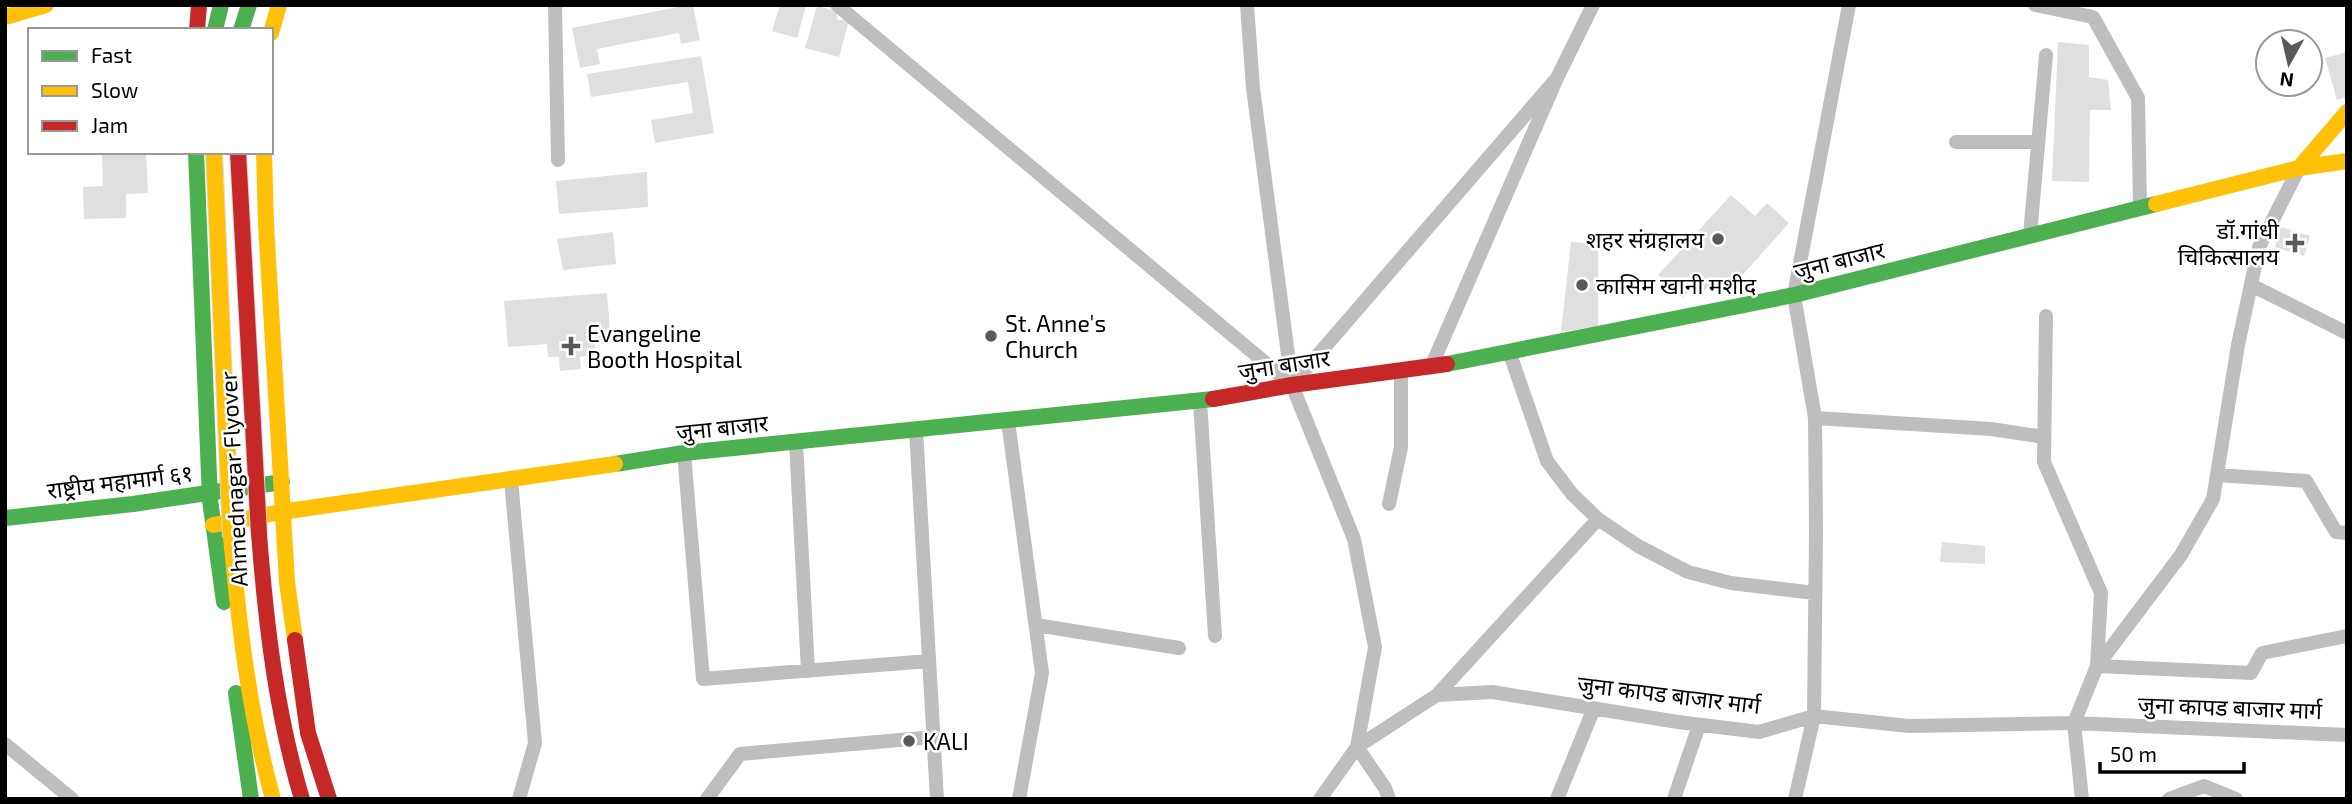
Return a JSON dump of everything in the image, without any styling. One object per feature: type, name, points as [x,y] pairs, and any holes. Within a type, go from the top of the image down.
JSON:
[{"type":"main road","points":[[197,28],[199,5]]},
{"type":"main road","points":[[215,28],[221,5]]},
{"type":"main road","points":[[242,28],[249,5]]},
{"type":"main road","points":[[272,28],[278,5]]},
{"type":"main road","points":[[5,17],[41,6]]},
{"type":"main road","points":[[2299,168],[2347,112]]},
{"type":"main road","points":[[196,154],[210,493],[251,799]]},
{"type":"main road","name":"Ahmednagar Flyover","points":[[214,154],[230,537],[250,689],[263,765],[273,799]]},
{"type":"main road","name":"Ahmednagar Flyover","points":[[238,154],[265,619],[290,762],[302,799]]},
{"type":"main road","points":[[264,154],[287,582],[308,733],[329,799]]},
{"type":"main road","name":"जुना बाजार","points":[[213,525],[282,512],[684,453],[1200,401],[1292,385],[1431,367],[1794,295],[2299,168],[2347,161]]},
{"type":"main road","name":"राष्ट्रीय महामार्ग ६१","points":[[5,518],[282,482]]},
{"type":"street","points":[[555,5],[558,160]]},
{"type":"street","points":[[836,5],[1292,385]]},
{"type":"street","points":[[1247,5],[1253,88],[1292,385],[1354,539],[1375,647],[1357,747],[1385,788],[1389,799]]},
{"type":"street","points":[[1431,367],[1557,78],[1593,5]]},
{"type":"street","points":[[1795,799],[1814,716],[1815,418],[1794,295],[1849,5]]},
{"type":"street","points":[[2035,5],[2093,16],[2138,98],[2140,208]]},
{"type":"street","points":[[2030,235],[2046,55]]},
{"type":"street","points":[[1292,385],[1557,78]]},
{"type":"street","points":[[1956,142],[2038,142]]},
{"type":"street","points":[[2082,799],[2074,723],[2096,666],[2181,555],[2213,499],[2238,345],[2259,247],[2299,168]]},
{"type":"street","points":[[2252,285],[2347,333]]},
{"type":"street","points":[[2046,316],[2044,462],[2101,593],[2096,666]]},
{"type":"street","points":[[1509,351],[1547,461],[1572,494],[1598,519],[1638,546],[1688,572],[1731,583],[1815,593]]},
{"type":"street","points":[[1389,504],[1401,447],[1401,370]]},
{"type":"street","points":[[1200,401],[1215,636]]},
{"type":"street","points":[[1815,418],[1991,429],[2044,437]]},
{"type":"street","points":[[1008,421],[1042,673],[1019,799]]},
{"type":"street","points":[[916,430],[937,799]]},
{"type":"street","points":[[796,442],[808,671]]},
{"type":"street","points":[[684,453],[703,679],[929,661]]},
{"type":"street","points":[[2217,475],[2306,481],[2336,532],[2347,533]]},
{"type":"street","points":[[511,480],[535,743],[519,799]]},
{"type":"street","points":[[1437,695],[1598,519]]},
{"type":"street","points":[[1036,625],[1178,648]]},
{"type":"street","points":[[2096,666],[2251,673],[2262,653],[2347,636]]},
{"type":"street","name":"जुना कापड बाजार मार्ग","points":[[1320,799],[1357,747],[1437,695],[1492,692],[1759,732],[1814,716],[1909,726],[2074,723],[2347,735]]},
{"type":"street","points":[[1557,799],[1594,708]]},
{"type":"street","points":[[1674,799],[1699,725]]},
{"type":"street","points":[[707,799],[740,754],[934,737]]},
{"type":"street","points":[[5,744],[72,799]]},
{"type":"street","points":[[2169,799],[2204,786],[2236,799]]},
{"type":"building","points":[[693,5],[700,40],[681,44],[679,33],[597,49],[600,64],[580,68],[572,28]]},
{"type":"building","points":[[780,5],[806,6],[797,38],[772,31]]},
{"type":"building","points":[[817,6],[836,11],[838,20],[849,20],[839,57],[805,48]]},
{"type":"building","points":[[2058,42],[2089,45],[2089,77],[2108,80],[2111,110],[2090,110],[2089,182],[2052,181]]},
{"type":"building","points":[[2347,52],[2347,97],[2337,100],[2325,58]]},
{"type":"building","points":[[701,56],[714,133],[655,143],[651,120],[693,113],[688,82],[591,97],[587,74]]},
{"type":"building","points":[[102,154],[146,154],[148,193],[126,194],[126,218],[84,219],[83,187],[103,186]]},
{"type":"building","points":[[647,172],[648,207],[559,214],[556,181]]},
{"type":"building","points":[[1731,195],[1755,216],[1767,203],[1789,223],[1729,290],[1716,278],[1701,294],[1692,287],[1683,298],[1658,275]]},
{"type":"building","points":[[2281,227],[2310,236],[2304,256],[2275,247]]},
{"type":"building","points":[[613,232],[616,264],[563,270],[557,239]]},
{"type":"building","name":"कासिम खानी मशीद","points":[[1571,242],[1598,244],[1598,326],[1561,332]]},
{"type":"building","points":[[607,293],[611,343],[595,344],[596,355],[580,357],[581,369],[560,371],[559,357],[548,357],[547,344],[508,347],[504,301]]},
{"type":"building","points":[[1942,542],[1985,546],[1985,564],[1940,562]]},
{"type":"traffic: fast","points":[[215,28],[221,5]]},
{"type":"traffic: fast","points":[[242,28],[249,5]]},
{"type":"traffic: fast","points":[[196,154],[210,500],[224,602]]},
{"type":"traffic: fast","points":[[1447,364],[1794,295],[2156,204]]},
{"type":"traffic: fast","points":[[615,464],[684,453],[1213,399]]},
{"type":"traffic: fast","points":[[5,518],[133,504],[282,482]]},
{"type":"traffic: fast","points":[[236,693],[251,799]]},
{"type":"traffic: slow","points":[[5,17],[46,5]]},
{"type":"traffic: slow","points":[[272,28],[279,5]]},
{"type":"traffic: slow","points":[[2299,168],[2347,112]]},
{"type":"traffic: slow","points":[[214,154],[231,537]]},
{"type":"traffic: slow","points":[[264,154],[287,582],[295,640]]},
{"type":"traffic: slow","points":[[2156,204],[2299,168],[2347,161]]},
{"type":"traffic: slow","points":[[213,525],[281,512],[615,464]]},
{"type":"traffic: slow","points":[[231,537],[246,669],[257,734],[273,799]]},
{"type":"traffic: jam","points":[[197,28],[199,5]]},
{"type":"traffic: jam","points":[[238,154],[259,534]]},
{"type":"traffic: jam","points":[[1213,399],[1292,385],[1447,364]]},
{"type":"traffic: jam","points":[[259,534],[273,668],[285,734],[302,799]]},
{"type":"traffic: jam","points":[[295,640],[308,733],[329,799]]},
{"type":"place","name":"शहर संग्रहालय","points":[[1718,239]]},
{"type":"place","name":"डॉ.गांधी चिकित्सालय","points":[[2295,243]]},
{"type":"place","name":"कासिम खानी मशीद","points":[[1582,285]]},
{"type":"place","name":"St. Anne's Church","points":[[991,336]]},
{"type":"place","name":"Evangeline Booth Hospital","points":[[571,346]]},
{"type":"place","name":"KALI","points":[[909,741]]}]
